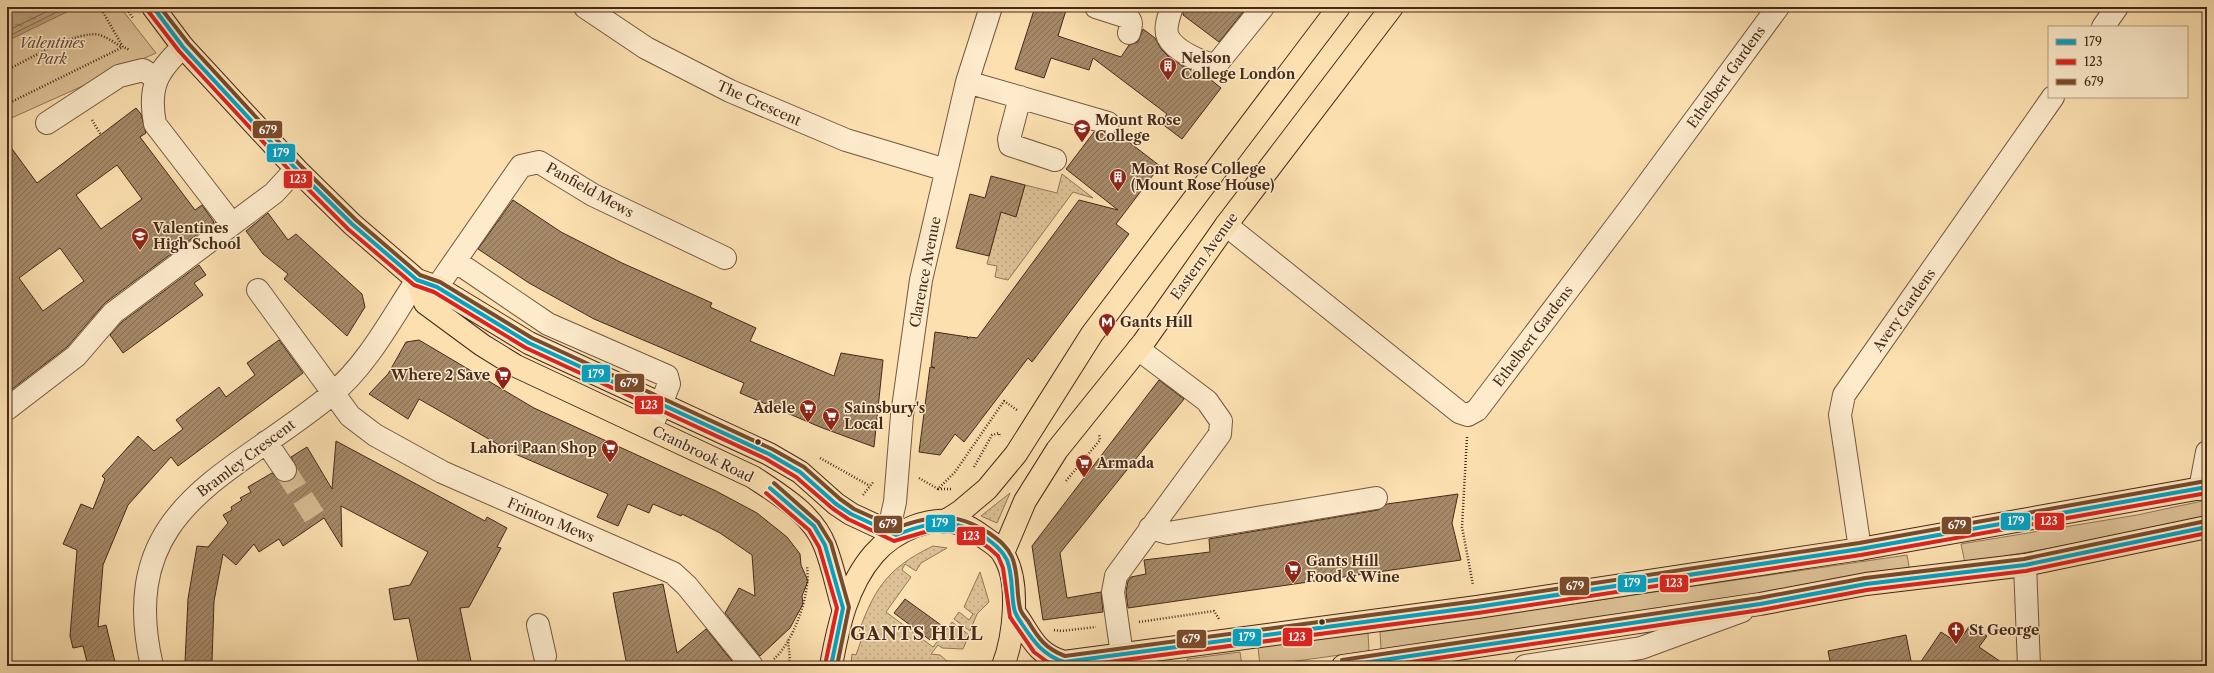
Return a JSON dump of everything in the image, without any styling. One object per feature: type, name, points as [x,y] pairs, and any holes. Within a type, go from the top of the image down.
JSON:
[{"type":"main road","name":"Cranbrook Road","points":[[153,7],[183,47],[296,168],[352,224],[427,284],[529,343],[769,454],[800,472],[836,504],[850,514],[890,536]]},
{"type":"main road","points":[[944,522],[961,511],[987,489],[1016,454],[1092,334],[1339,7]]},
{"type":"main road","name":"Eastern Avenue","points":[[1003,553],[1025,501],[1057,450],[1138,349],[1226,225],[1392,7]]},
{"type":"main road","name":"Cranbrook Road","points":[[427,284],[425,304],[482,345],[516,366],[554,386],[651,428],[753,477],[782,496],[814,526],[825,545],[843,608]]},
{"type":"main road","points":[[1014,612],[1030,639],[1042,651],[1053,658],[1064,662],[1477,607],[1860,549],[2204,488]]},
{"type":"main road","points":[[829,662],[843,608],[860,574],[873,555],[890,536],[918,526],[944,522],[960,524],[975,531],[1003,553],[1012,585],[1014,612],[1013,633],[1003,666]]},
{"type":"main road","points":[[1343,666],[1378,664],[1760,604],[1866,584],[2026,565],[2207,527]]},
{"type":"street","name":"The Crescent","points":[[585,7],[646,48],[730,91],[846,140],[946,170]]},
{"type":"street","name":"Clarence Avenue","points":[[890,536],[895,502],[902,415],[920,280],[967,82],[990,7]]},
{"type":"street","points":[[1096,7],[1127,17],[1131,20],[1132,25],[1129,33]]},
{"type":"street","points":[[1172,7],[1167,20],[1168,37],[1179,49],[1197,60],[1216,65],[1263,7]]},
{"type":"street","name":"Ethelbert Gardens","points":[[1468,415],[1477,410],[1630,208],[1778,7]]},
{"type":"street","points":[[2103,26],[2116,7]]},
{"type":"street","points":[[183,47],[165,64],[156,78],[153,112],[155,124],[232,224]]},
{"type":"street","points":[[47,122],[119,76],[143,70],[156,78]]},
{"type":"street","points":[[967,82],[1108,123]]},
{"type":"street","points":[[1020,97],[1009,139],[1010,145],[1055,160]]},
{"type":"street","name":"Avery Gardens","points":[[1860,549],[1840,415],[1844,395],[2052,98]]},
{"type":"street","name":"Panfield Mews","points":[[427,284],[455,261],[521,166],[539,162],[593,195],[725,258]]},
{"type":"street","points":[[7,409],[76,356],[113,313],[274,193],[296,168]]},
{"type":"street","points":[[1226,225],[1459,412],[1468,415]]},
{"type":"street","points":[[455,261],[548,324],[667,376],[670,384],[651,428]]},
{"type":"street","name":"Bramley Crescent","points":[[152,666],[146,640],[144,608],[148,576],[156,548],[171,523],[194,498],[266,442],[333,393],[361,365],[427,284]]},
{"type":"street","name":"Frinton Mews","points":[[258,290],[350,416],[376,435],[442,472],[673,573],[761,664]]},
{"type":"street","points":[[1122,655],[1113,592],[1116,576],[1220,434],[1221,421],[1207,401],[1138,349]]},
{"type":"street","points":[[266,442],[285,470]]},
{"type":"street","points":[[2204,488],[2207,452]]},
{"type":"street","points":[[1150,528],[1168,533],[1376,498]]},
{"type":"street","points":[[2026,565],[2029,666]]},
{"type":"street","points":[[1524,666],[1641,648],[1760,604]]},
{"type":"street","points":[[538,625],[545,656]]},
{"type":"path","points":[[100,7],[123,47]]},
{"type":"path","points":[[125,7],[137,23]]},
{"type":"path","points":[[7,70],[71,40],[86,35],[100,35],[136,52]]},
{"type":"path","points":[[7,104],[123,47]]},
{"type":"path","points":[[94,126],[100,135]]},
{"type":"path","points":[[938,489],[955,472],[1004,401],[1016,409]]},
{"type":"path","points":[[1468,415],[1462,527],[1477,607]]},
{"type":"path","points":[[970,474],[992,435],[999,433],[1000,439]]},
{"type":"path","points":[[1062,486],[1100,440]]},
{"type":"path","points":[[818,457],[870,486]]},
{"type":"path","points":[[914,475],[938,489],[953,489]]},
{"type":"path","points":[[761,664],[788,640],[803,606],[809,578],[806,562]]},
{"type":"path","points":[[1051,629],[1061,631],[1118,625],[1214,611],[1222,622]]},
{"type":"path","points":[[786,666],[790,660],[788,640]]},
{"type":"green space","name":"Valentines Park","points":[[7,7],[120,7],[156,53],[7,120]]},
{"type":"green space","points":[[1062,174],[1093,198],[1073,192],[1008,280],[995,277],[997,266],[987,264],[1001,212],[1016,216],[1025,185],[1057,193]]},
{"type":"green space","points":[[1010,493],[997,523],[981,516]]},
{"type":"green space","points":[[2207,500],[2207,521],[1965,563],[1961,544],[2137,515]]},
{"type":"green space","points":[[933,546],[947,548],[921,563],[916,571],[905,564],[902,570],[911,577],[886,612],[933,647],[952,622],[969,635],[963,649],[942,648],[938,645],[931,654],[940,655],[947,661],[967,662],[961,666],[851,666],[852,654],[856,655],[861,641],[856,640],[862,623],[868,608],[883,583],[903,564]]},
{"type":"green space","points":[[1907,555],[1910,572],[1381,650],[1380,632]]},
{"type":"green space","points":[[980,572],[989,602],[977,614],[970,631],[954,619],[959,612],[969,620],[973,614],[964,607]]},
{"type":"green space","points":[[1368,633],[1369,651],[1260,666],[1258,647]]},
{"type":"green space","points":[[1240,652],[1242,666],[1188,666],[1187,659]]},
{"type":"water","points":[[7,7],[77,7],[7,41]]},
{"type":"building","name":"Nelson College London","points":[[1035,7],[1067,7],[1058,36],[1121,57],[1129,45],[1138,42],[1143,29],[1155,38],[1161,49],[1169,57],[1184,67],[1205,75],[1221,88],[1182,139],[1161,123],[1167,114],[1093,58],[1089,70],[1051,58],[1044,78],[1015,69]]},
{"type":"building","points":[[1184,7],[1247,7],[1219,42],[1183,15]]},
{"type":"building","name":"Valentines High School","points":[[136,108],[141,114],[146,133],[140,137],[195,210],[202,205],[214,222],[105,303],[67,347],[7,393],[7,142],[37,183]],"holes":[[[117,165],[142,199],[101,229],[76,195]],[[60,248],[84,281],[43,311],[19,278]]]},
{"type":"building","points":[[1094,132],[1105,135],[1115,143],[1121,136],[1160,166],[1116,224],[1129,234],[1032,362],[1028,358],[964,442],[955,434],[940,455],[919,452],[930,367],[935,368],[931,366],[935,332],[968,337],[967,339],[969,337],[977,338],[1079,200],[1118,210],[1066,169]]},
{"type":"building","points":[[991,176],[1025,185],[1016,217],[1001,212],[989,256],[956,248],[970,194],[985,198]]},
{"type":"building","points":[[513,200],[561,232],[622,263],[712,303],[710,307],[756,328],[750,341],[834,376],[841,353],[883,360],[874,447],[820,427],[740,393],[744,383],[594,319],[529,283],[478,249]]},
{"type":"building","points":[[268,213],[288,240],[296,234],[362,294],[365,307],[347,336],[284,279],[288,274],[263,254],[246,231]]},
{"type":"building","points":[[199,265],[206,275],[194,283],[203,295],[123,353],[110,335],[122,322]]},
{"type":"building","points":[[279,340],[303,373],[178,466],[171,457],[128,505],[103,565],[98,627],[106,625],[116,666],[88,666],[83,646],[73,648],[70,636],[77,550],[63,544],[81,504],[93,509],[105,479],[102,476],[138,436],[154,451],[183,429],[176,420],[219,387],[226,397],[255,375],[247,363]]},
{"type":"building","points":[[419,340],[534,408],[716,491],[757,513],[787,537],[800,554],[801,565],[808,581],[802,596],[803,604],[790,628],[760,656],[725,613],[739,588],[755,596],[752,555],[720,533],[682,514],[681,516],[653,504],[649,513],[628,504],[618,526],[597,517],[608,494],[513,453],[419,399],[408,419],[369,394],[388,374],[406,342]]},
{"type":"building","points":[[1159,380],[1184,399],[1060,553],[1067,598],[1101,592],[1103,612],[1043,620],[1032,546]]},
{"type":"building","points":[[336,441],[485,521],[487,517],[507,528],[497,547],[501,548],[469,607],[460,608],[472,666],[419,666],[409,618],[394,620],[389,589],[410,585],[428,552],[341,506],[342,547],[324,518],[283,546],[279,539],[259,552],[254,544],[236,565],[223,554],[214,601],[212,662],[185,662],[188,599],[197,546],[208,547],[228,523],[223,515],[232,510],[231,507],[242,500],[240,498],[251,492],[248,487],[272,473],[280,481],[286,482],[292,480],[297,469],[291,457],[307,447],[332,489]]},
{"type":"building","points":[[1458,494],[1452,523],[1461,560],[1128,608],[1126,592],[1128,581],[1131,577],[1146,574],[1144,560],[1210,552],[1209,539],[1378,510],[1387,504]]},
{"type":"building","points":[[663,584],[677,653],[706,629],[736,666],[627,666],[613,593]]},
{"type":"building","points":[[905,599],[941,625],[930,640],[894,613]]},
{"type":"building","name":"St George","points":[[1970,625],[1987,636],[1979,647],[2007,666],[1918,666],[1941,632],[1958,643]]},
{"type":"building","points":[[1906,635],[1912,666],[1831,666],[1828,651]]},
{"type":"tunnel","points":[[285,470],[316,519]]},
{"type":"transit line","name":"179","points":[[153,7],[183,47],[296,169],[352,224],[417,280],[437,287],[529,343],[769,454],[800,472],[836,504],[851,514],[896,535],[931,524],[942,523],[963,527],[986,538],[1000,550],[1007,560],[1010,572],[1014,608],[1017,617],[1031,637],[1045,652],[1050,656],[1064,662],[1477,607],[1860,549],[2207,487]]},
{"type":"transit line","name":"679","points":[[160,7],[188,43],[300,165],[356,220],[420,275],[440,282],[532,338],[772,449],[804,467],[840,499],[854,509],[896,528],[921,520],[943,517],[965,521],[989,533],[1008,550],[1012,557],[1016,570],[1019,602],[1022,613],[1035,633],[1043,642],[1053,650],[1065,656],[1476,601],[1859,543],[2206,481]]},
{"type":"transit line","name":"123","points":[[148,11],[179,51],[292,173],[348,229],[414,285],[434,292],[526,348],[766,459],[796,477],[832,508],[848,519],[894,541],[932,530],[951,529],[971,536],[998,556],[1003,568],[1010,617],[1034,652],[1046,661],[1057,666]]},
{"type":"transit line","name":"679","points":[[774,483],[818,522],[831,543],[849,607],[837,666]]},
{"type":"transit line","name":"179","points":[[770,488],[814,526],[825,545],[843,608],[831,666]]},
{"type":"transit line","name":"123","points":[[766,493],[809,530],[819,547],[837,608],[825,665]]},
{"type":"transit line","name":"123","points":[[1079,666],[1478,613],[1861,555],[2207,493]]},
{"type":"transit line","name":"679","points":[[1342,660],[1759,598],[1865,578],[2024,559],[2206,521]]},
{"type":"transit line","name":"179","points":[[1343,666],[1760,604],[1866,584],[2025,565],[2207,527]]},
{"type":"transit line","name":"123","points":[[1384,666],[1761,610],[1867,590],[2026,571],[2207,533]]},
{"type":"place","name":"Nelson College London","points":[[1168,81]]},
{"type":"place","name":"Mount Rose College","points":[[1082,143]]},
{"type":"place","name":"Mont Rose College (Mount Rose House)","points":[[1118,192]]},
{"type":"place","name":"Valentines High School","points":[[140,251]]},
{"type":"place","name":"Gants Hill","points":[[1107,337]]},
{"type":"place","name":"Where 2 Save","points":[[503,390]]},
{"type":"place","name":"Adele","points":[[808,423]]},
{"type":"place","name":"Sainsbury's Local","points":[[831,431]]},
{"type":"place","name":"Lahori Paan Shop","points":[[610,463]]},
{"type":"place","name":"Armada","points":[[1084,478]]},
{"type":"place","name":"Gants Hill Food & Wine","points":[[1293,584]]},
{"type":"place","name":"St George","points":[[1956,645]]},
{"type":"district","name":"GANTS HILL","points":[[917,634]]}]
